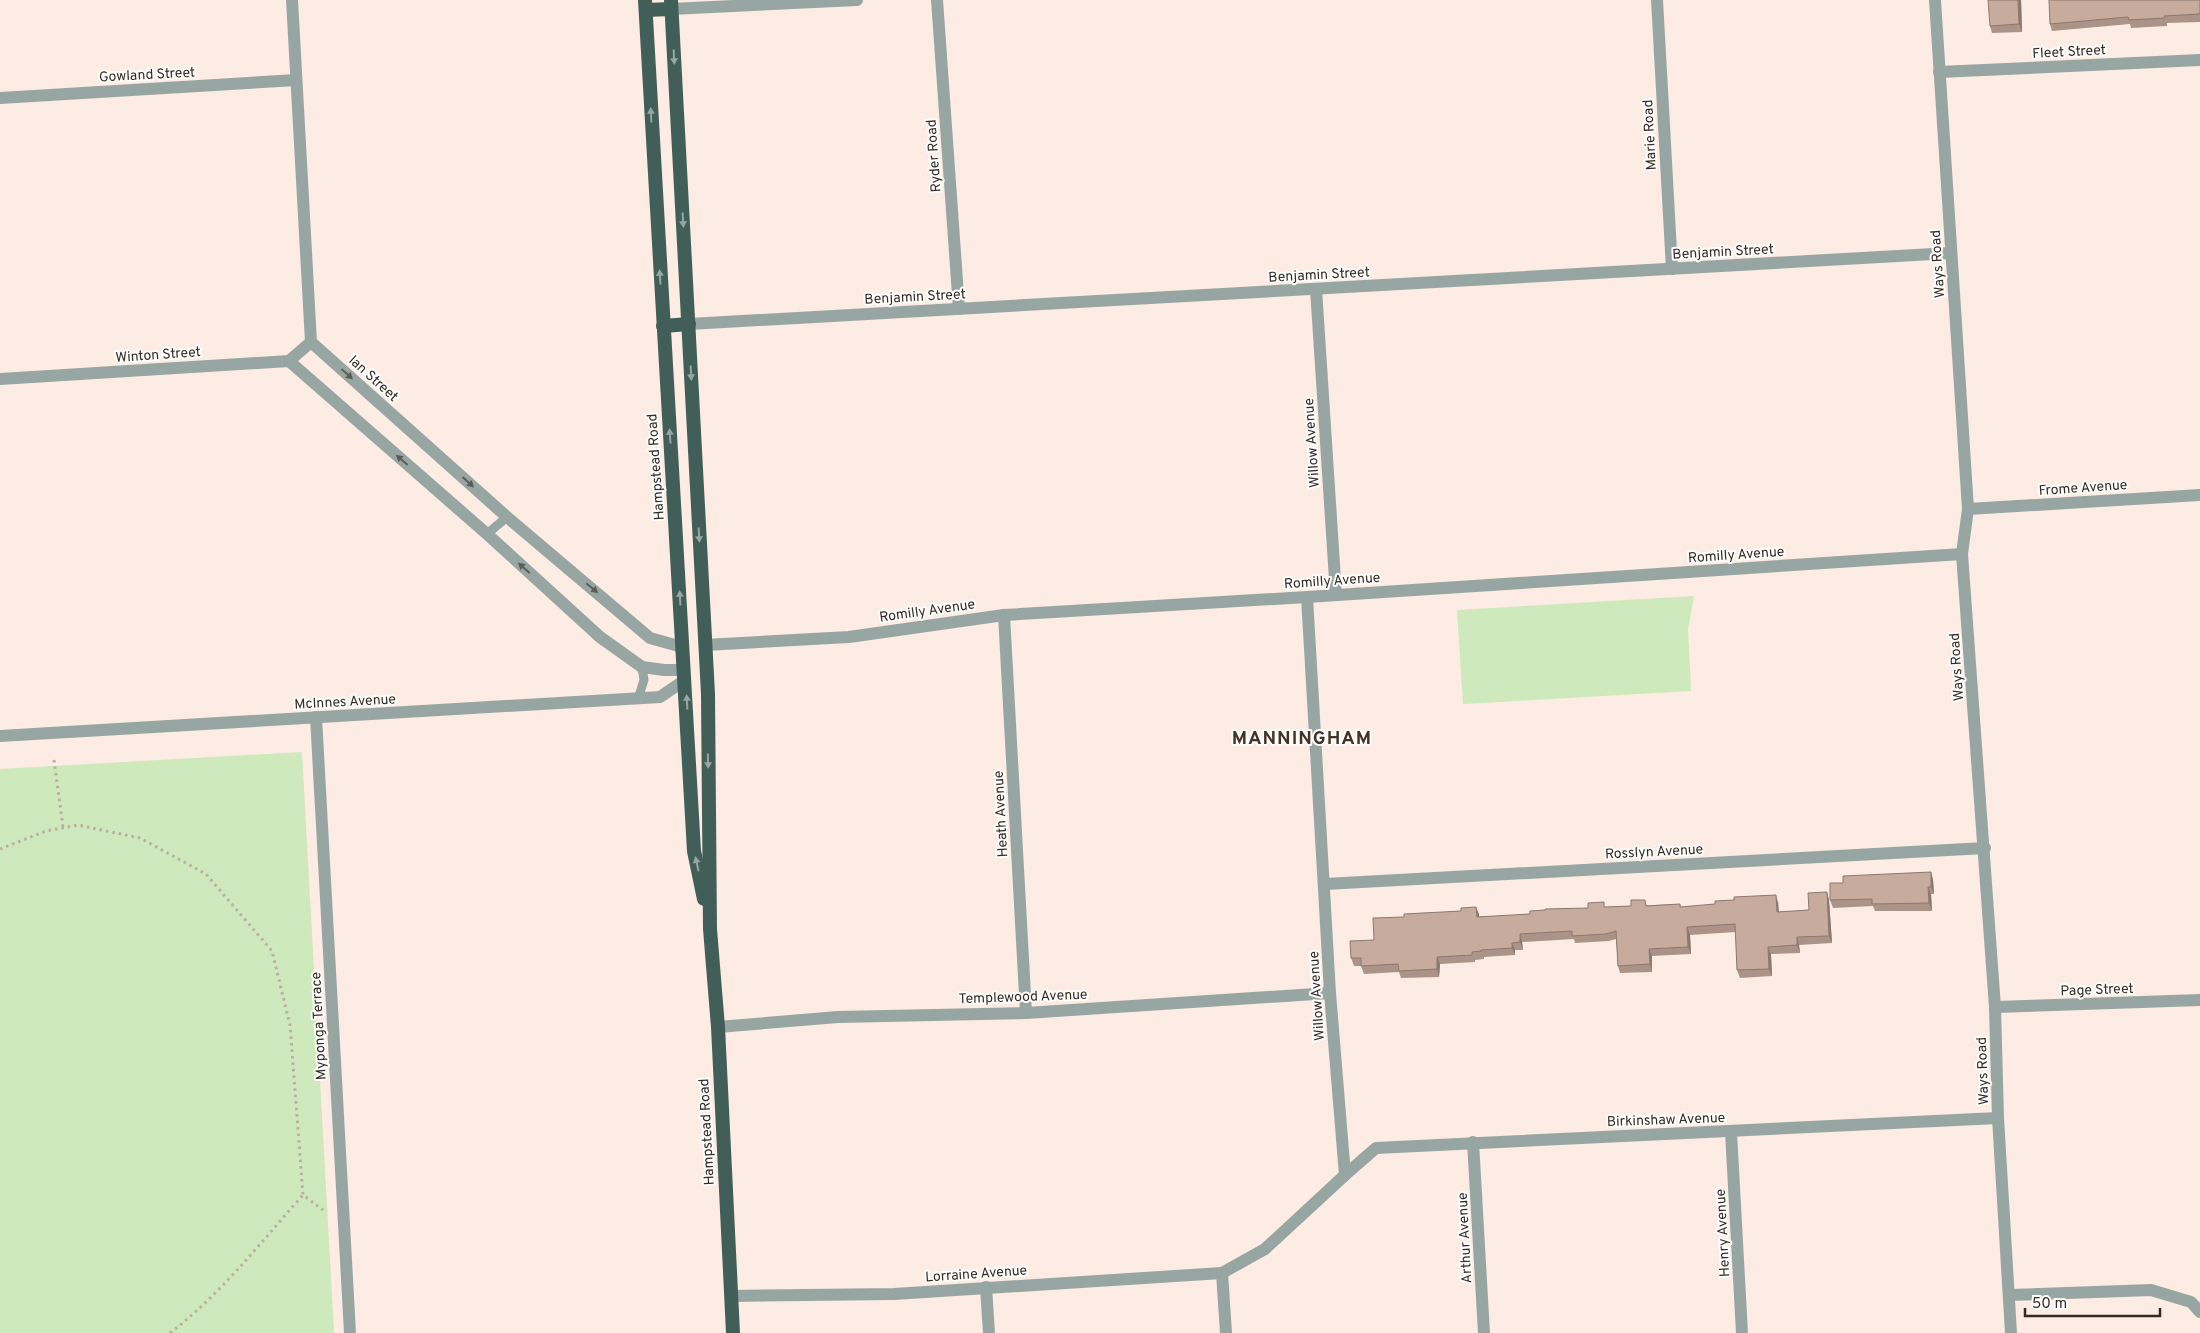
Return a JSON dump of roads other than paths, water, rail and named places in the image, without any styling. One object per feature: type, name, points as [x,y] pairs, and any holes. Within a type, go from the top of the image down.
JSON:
[{"type":"highway","points":[[646,5],[671,4]]},
{"type":"highway","name":"Hampstead Road","points":[[671,4],[708,694],[710,929],[718,1028],[733,1333]]},
{"type":"highway","name":"Hampstead Road","points":[[646,5],[694,851],[710,929]]},
{"type":"highway","points":[[663,326],[689,324]]},
{"type":"highway","points":[[682,647],[705,645]]},
{"type":"highway","points":[[705,645],[684,675],[708,694]]},
{"type":"street","points":[[292,0],[311,342],[289,361],[487,534],[600,637],[642,666],[684,675]]},
{"type":"street","points":[[671,4],[856,0]]},
{"type":"street","name":"Ryder Road","points":[[937,0],[959,309]]},
{"type":"street","name":"Marie Road","points":[[1657,0],[1672,269]]},
{"type":"street","name":"Ways Road","points":[[1935,0],[1968,509],[1962,554],[1985,848],[1995,1007],[1998,1118],[2012,1333]]},
{"type":"street","name":"Fleet Street","points":[[1939,72],[2200,60]]},
{"type":"street","name":"Gowland Street","points":[[0,98],[296,80]]},
{"type":"street","name":"Benjamin Street","points":[[689,324],[1951,253]]},
{"type":"street","name":"Willow Avenue","points":[[1316,289],[1336,595]]},
{"type":"street","name":"Ian Street","points":[[311,342],[507,517],[650,638],[682,647]]},
{"type":"street","name":"Winton Street","points":[[0,379],[289,361]]},
{"type":"street","name":"Frome Avenue","points":[[1968,509],[2200,494]]},
{"type":"street","name":"Romilly Avenue","points":[[705,645],[849,636],[1004,615],[1962,554]]},
{"type":"street","name":"Willow Avenue","points":[[1308,597],[1330,993],[1345,1175]]},
{"type":"street","name":"Heath Avenue","points":[[1004,615],[1026,1013]]},
{"type":"street","name":"McInnes Avenue","points":[[0,736],[638,699],[660,697],[684,675]]},
{"type":"street","name":"Myponga Terrace","points":[[316,717],[350,1333]]},
{"type":"street","name":"Rosslyn Avenue","points":[[1324,884],[1985,848]]},
{"type":"street","name":"Templewood Avenue","points":[[718,1028],[863,1016],[1026,1013],[1330,993]]},
{"type":"street","name":"Page Street","points":[[1995,1007],[2200,1000]]},
{"type":"street","name":"Birkinshaw Avenue","points":[[1345,1175],[1376,1148],[1998,1118]]},
{"type":"street","name":"Henry Avenue","points":[[1731,1132],[1742,1333]]},
{"type":"street","name":"Arthur Avenue","points":[[1473,1142],[1484,1333]]},
{"type":"street","points":[[1226,1333],[1222,1273],[1265,1249],[1345,1175]]},
{"type":"street","name":"Lorraine Avenue","points":[[731,1296],[894,1294],[1222,1273]]},
{"type":"street","points":[[986,1287],[989,1333]]},
{"type":"street","points":[[2010,1295],[2151,1290],[2191,1302],[2200,1312]]},
{"type":"lane","points":[[487,534],[507,517]]},
{"type":"lane","points":[[638,699],[644,680],[642,666]]},
{"type":"district","name":"MANNINGHAM","points":[[1302,737]]}]
